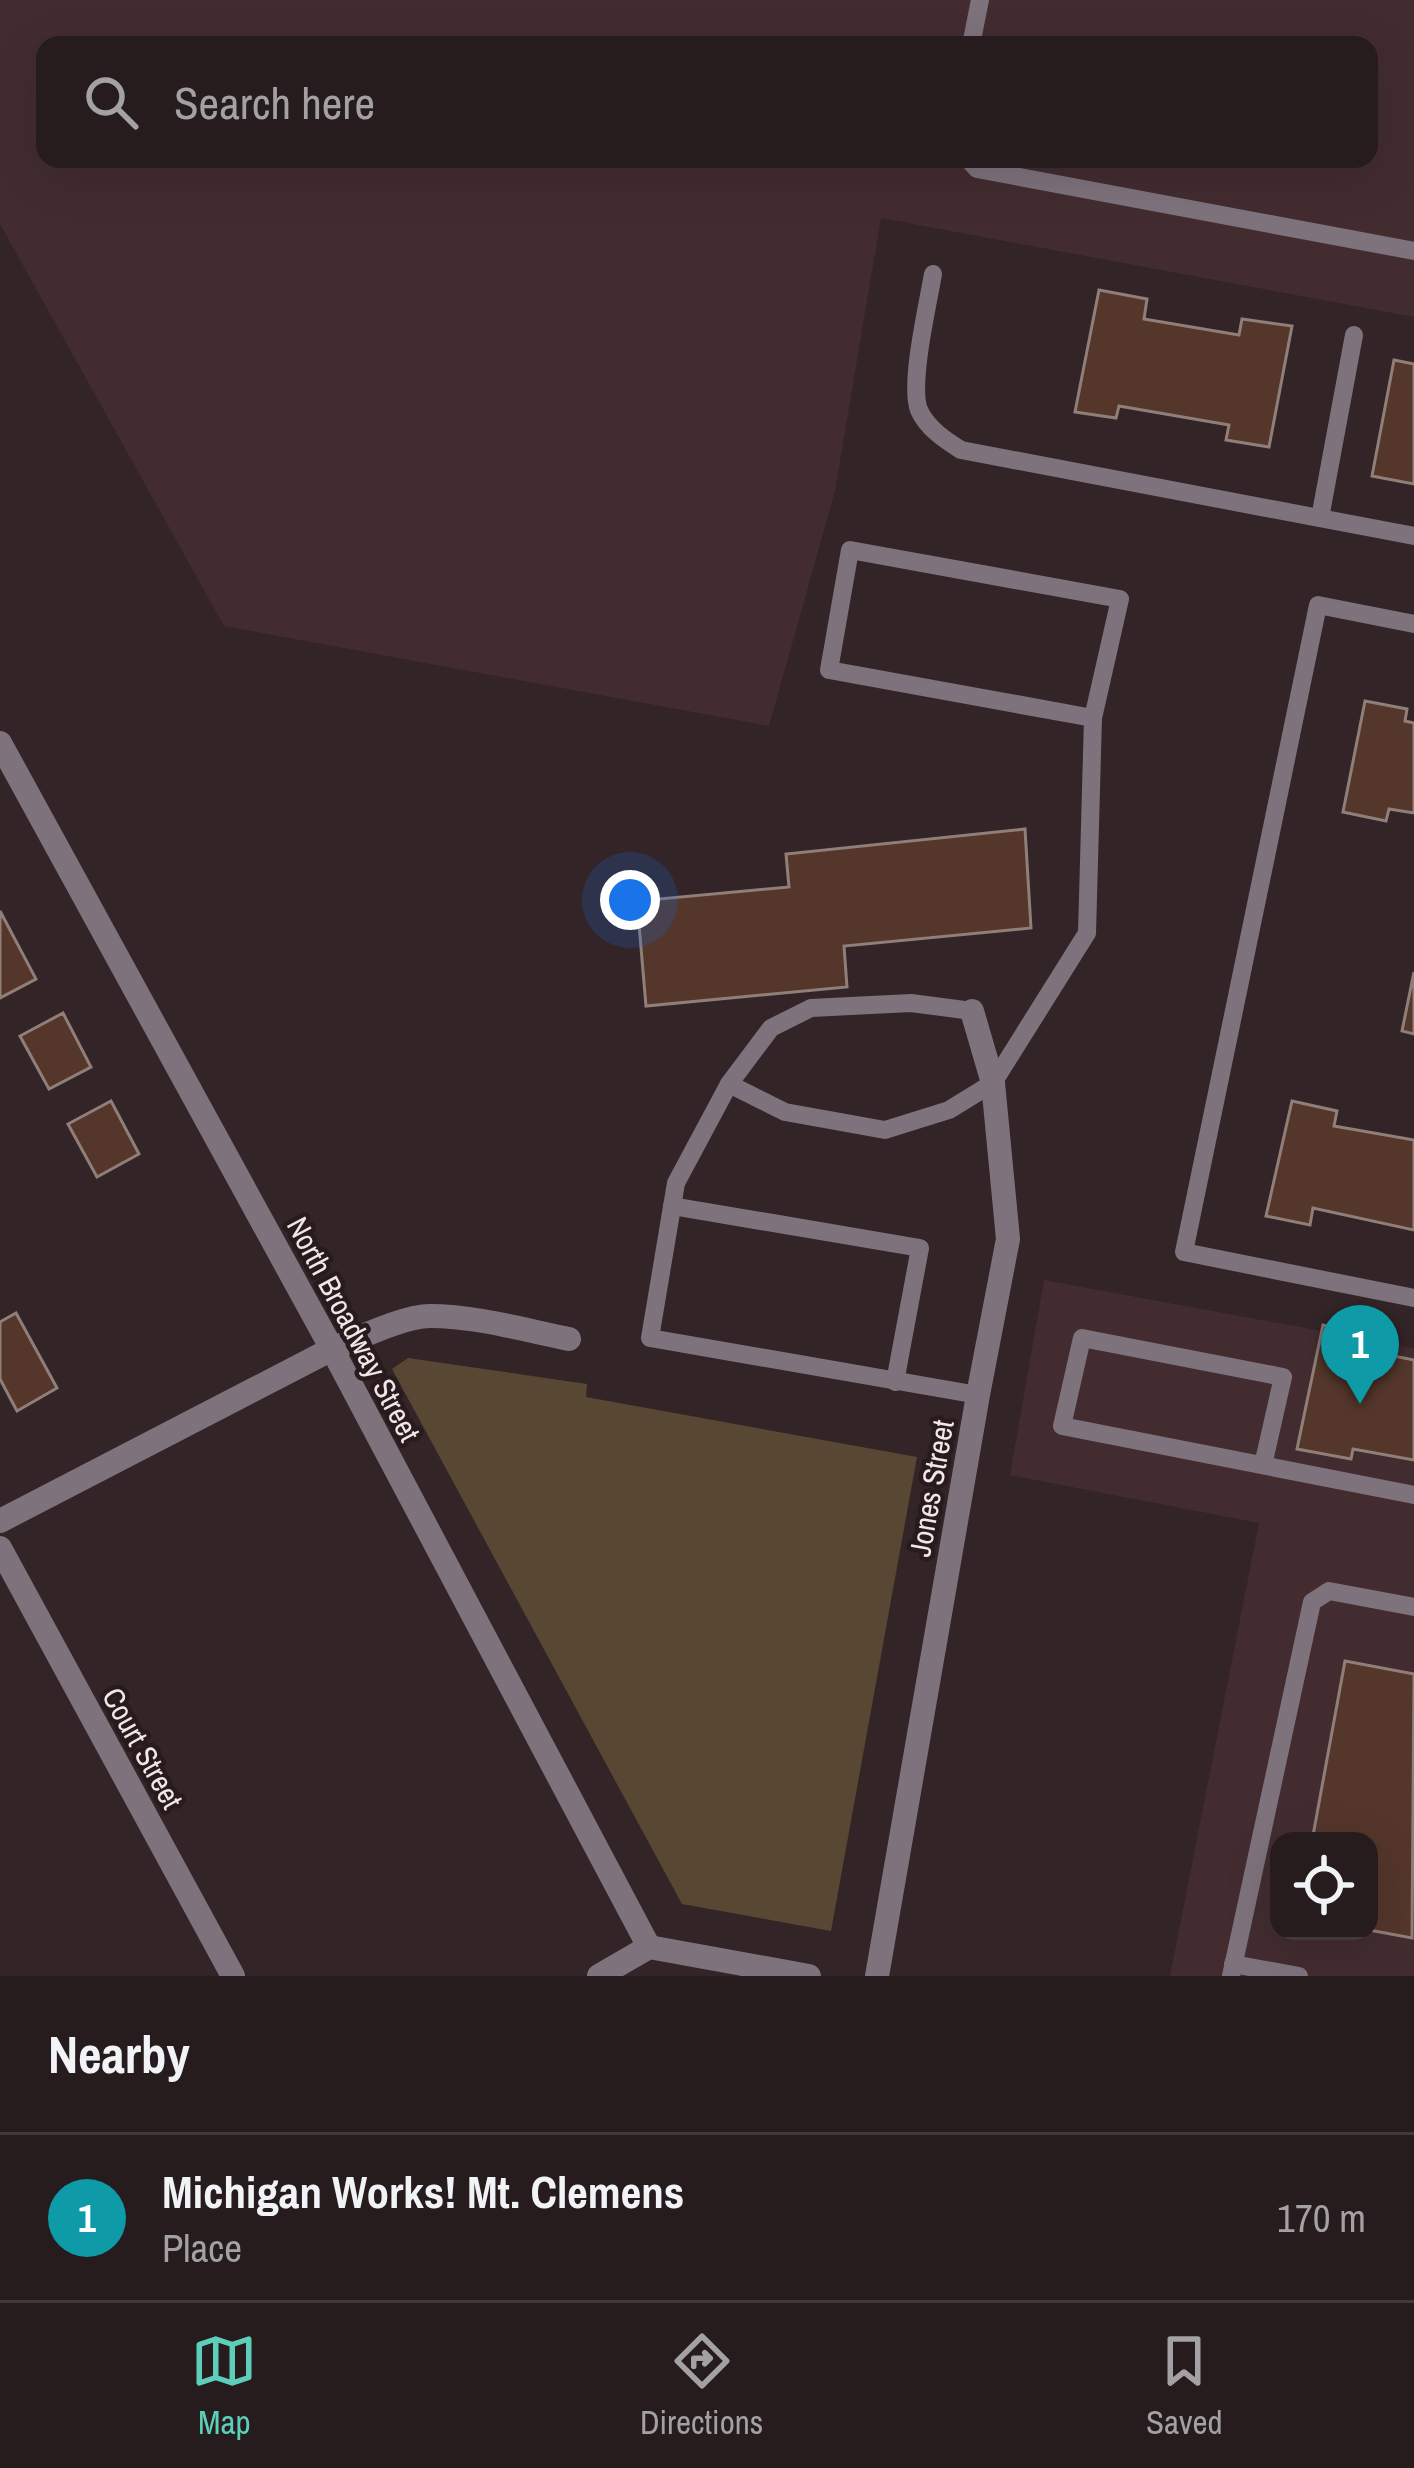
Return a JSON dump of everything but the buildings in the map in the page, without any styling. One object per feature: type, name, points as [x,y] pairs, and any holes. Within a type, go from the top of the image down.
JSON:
[{"type":"street","name":"North Broadway Street","points":[[0,743],[332,1349],[649,1948]]},
{"type":"street","name":"Jones Street","points":[[877,1976],[1008,1239],[993,1083],[972,1011]]},
{"type":"street","points":[[0,1521],[332,1349],[426,1316],[569,1339]]},
{"type":"street","name":"Court Street","points":[[0,1548],[233,1976]]},
{"type":"street","points":[[599,1976],[649,1948],[809,1976]]},
{"type":"lane","points":[[973,36],[980,0]]},
{"type":"lane","points":[[976,168],[1414,250]]},
{"type":"lane","points":[[933,274],[916,385],[919,410],[937,435],[961,450],[1414,536]]},
{"type":"lane","points":[[1320,518],[1354,335]]},
{"type":"lane","points":[[729,1084],[785,1112],[885,1130],[949,1110],[993,1083],[1087,932],[1094,718],[1120,599],[850,550],[829,670],[1094,718]]},
{"type":"lane","points":[[1414,624],[1318,605],[1184,1252],[1414,1298]]},
{"type":"lane","points":[[972,1011],[910,1003],[812,1007],[771,1028],[729,1084],[676,1183],[650,1338],[978,1395]]},
{"type":"lane","points":[[672,1206],[920,1248],[895,1382]]},
{"type":"lane","points":[[1263,1465],[1283,1377],[1082,1338],[1062,1426],[1414,1495]]},
{"type":"lane","points":[[1299,1976],[1232,1970],[1312,1602],[1329,1591],[1414,1606]]},
{"type":"shaded area","points":[[0,0],[1414,0],[1414,317],[881,218],[835,491],[769,726],[224,626],[0,224]]},
{"type":"shaded area","points":[[1044,1280],[1414,1348],[1414,1976],[1170,1976],[1259,1523],[1010,1475]]},
{"type":"shaded area","points":[[408,1358],[587,1384],[586,1397],[917,1457],[831,1931],[682,1904],[392,1369]]},
{"type":"place","name":"Michigan Works! Mt. Clemens","points":[[1360,1404]]}]
